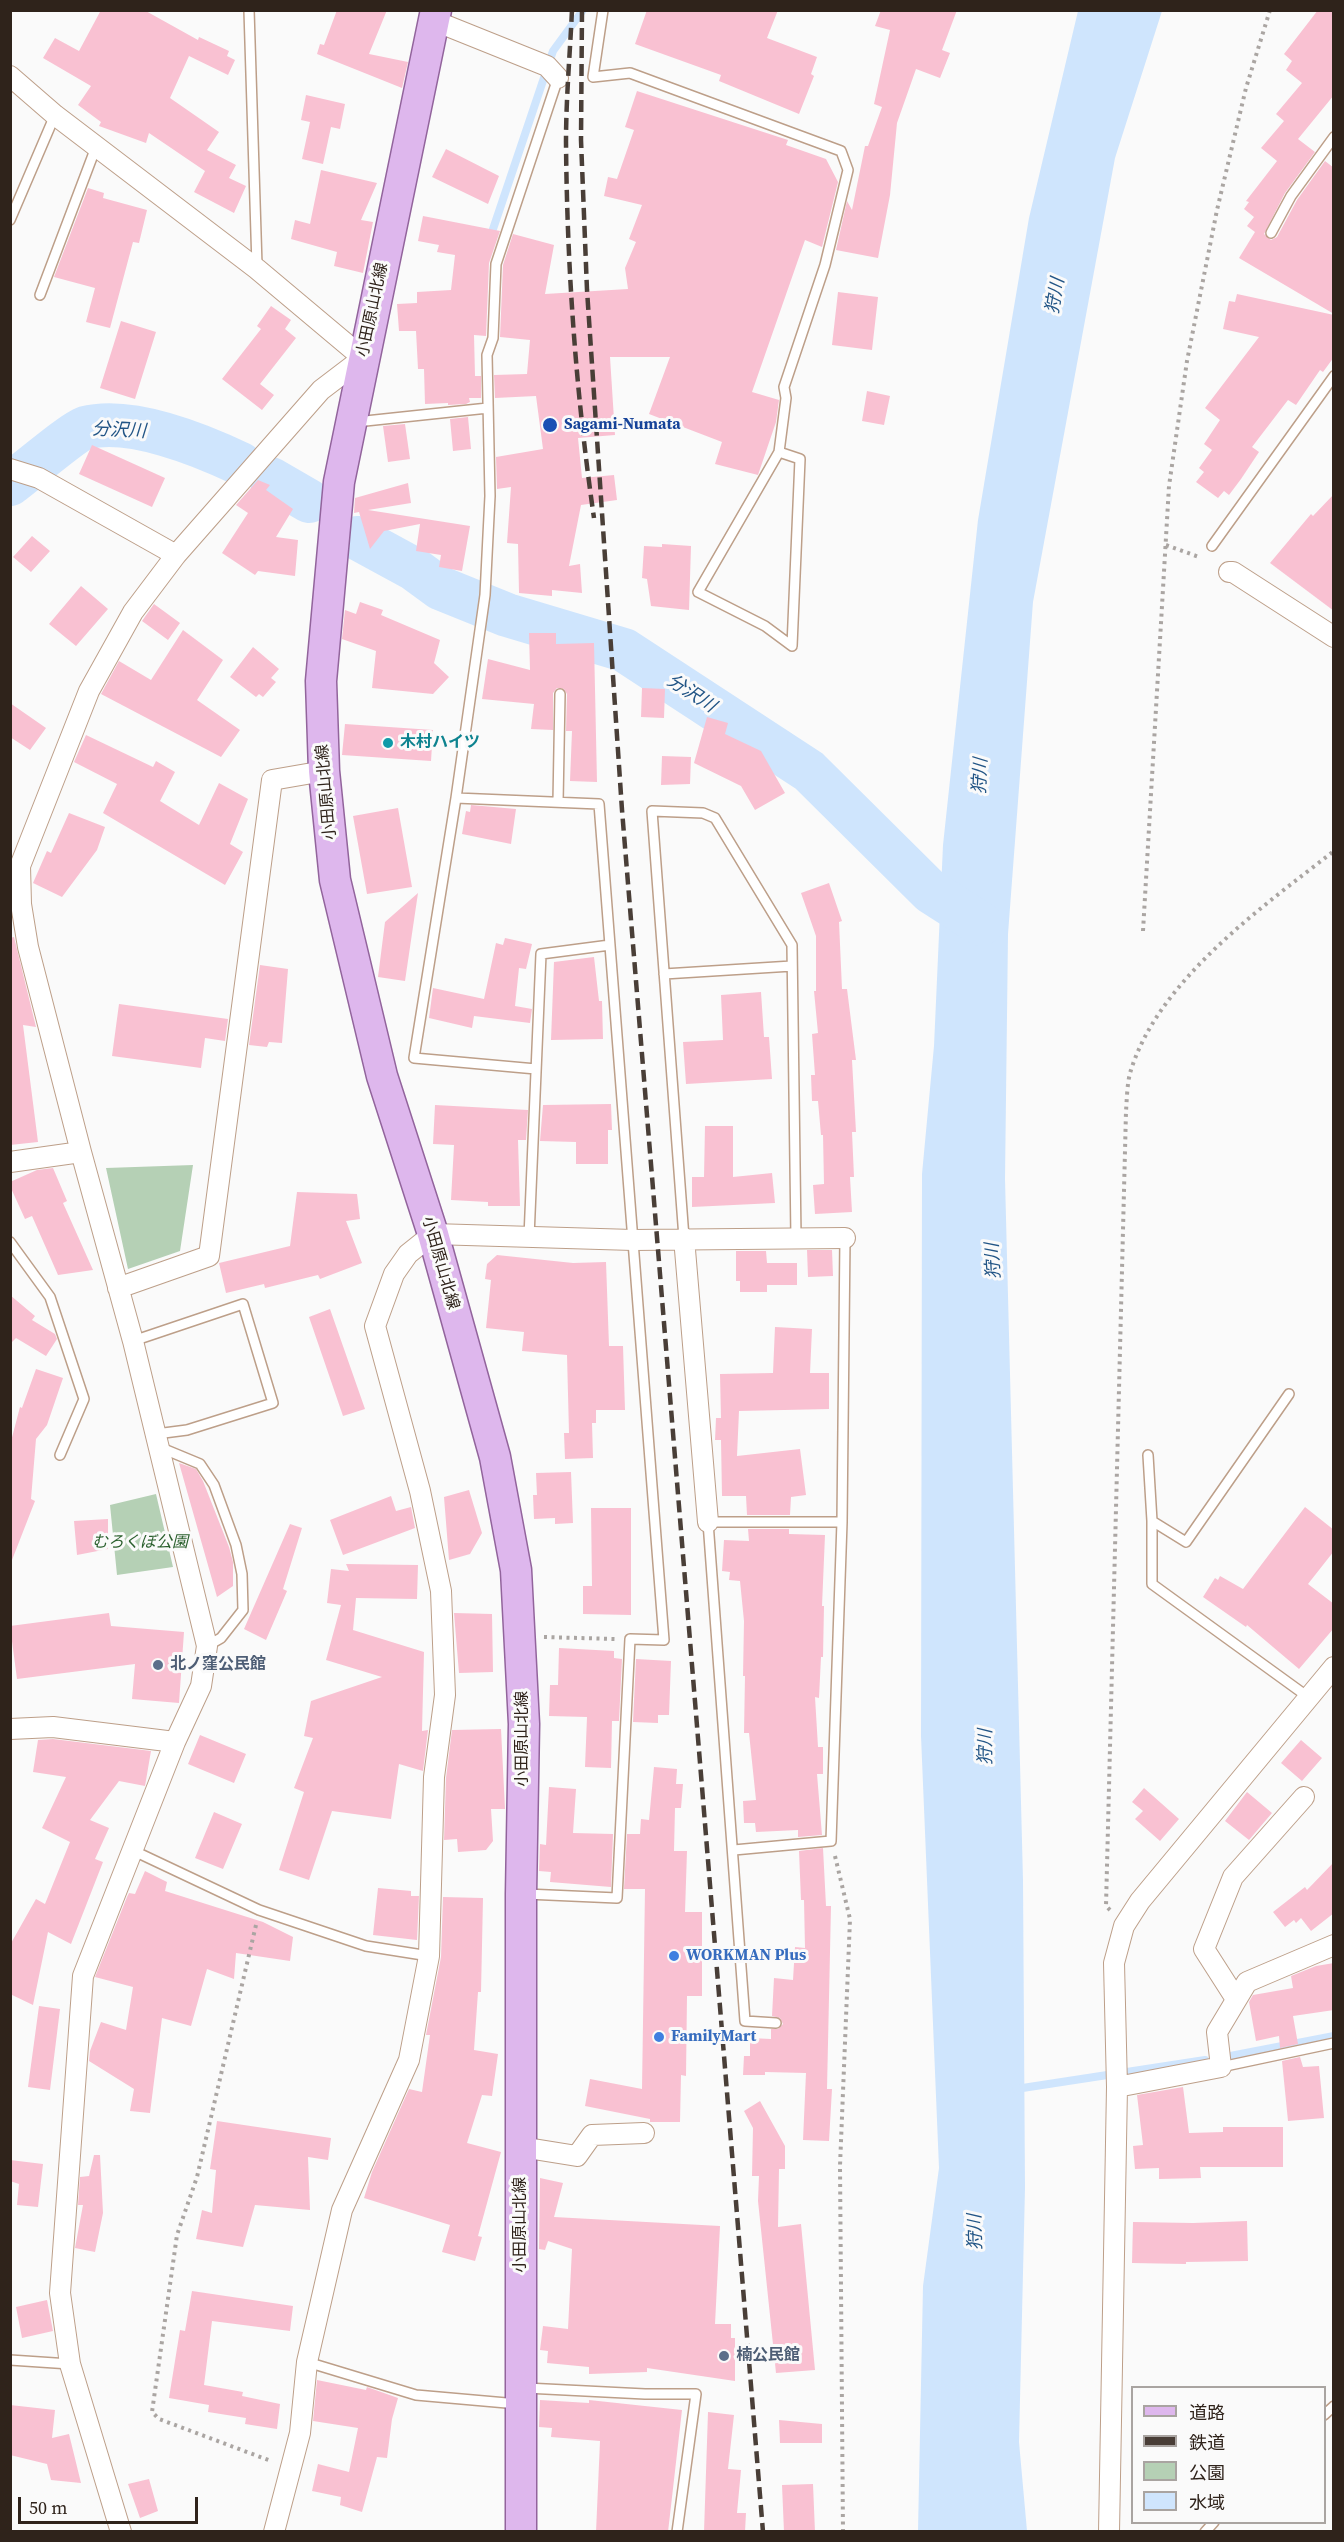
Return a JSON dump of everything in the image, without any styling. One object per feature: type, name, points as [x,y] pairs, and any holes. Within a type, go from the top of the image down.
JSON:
[{"type":"main road","name":"小田原山北線","points":[[435,16],[339,482],[321,681],[324,771],[337,891],[382,1076],[433,1234],[495,1457],[516,1570],[525,1724],[520,1894],[521,2532]]},
{"type":"street","points":[[435,16],[547,66],[558,78]]},
{"type":"street","points":[[10,76],[55,115],[257,269],[363,358],[321,390],[176,555],[133,612],[89,691],[20,866],[19,944],[81,1152],[133,1341],[207,1646],[201,1686],[175,1742],[83,1976],[60,2293],[70,2364],[121,2532]]},
{"type":"street","points":[[10,469],[39,478],[176,555]]},
{"type":"street","points":[[1229,572],[1233,572],[1334,637]]},
{"type":"street","points":[[118,1288],[209,1256],[272,780],[324,771]]},
{"type":"street","points":[[10,1162],[81,1152]]},
{"type":"street","points":[[274,2532],[300,2433],[307,2362],[342,2210],[409,2060],[429,1956],[434,1777],[445,1695],[441,1591],[420,1491],[375,1326],[394,1274],[408,1254],[433,1234],[633,1240],[845,1238]]},
{"type":"street","points":[[684,1238],[708,1522]]},
{"type":"street","points":[[1109,2532],[1117,2087],[1114,1963],[1124,1926],[1140,1901],[1334,1667]]},
{"type":"street","points":[[10,1729],[52,1727],[175,1742]]},
{"type":"street","points":[[1236,2000],[1204,1949],[1233,1877],[1304,1797]]},
{"type":"street","points":[[1117,2087],[1221,2067],[1217,2032],[1247,1982],[1334,1945]]},
{"type":"street","points":[[521,2148],[577,2156],[592,2135],[644,2133]]},
{"type":"lane","points":[[249,10],[257,269]]},
{"type":"lane","points":[[603,10],[592,77],[630,74],[841,151],[848,170],[825,265],[784,387],[786,398],[779,452],[698,592],[756,621],[792,646],[800,459],[779,452]]},
{"type":"lane","points":[[536,1069],[414,1059],[456,798],[485,595],[490,496],[487,355],[494,338],[496,264],[558,78]]},
{"type":"lane","points":[[10,220],[55,115]]},
{"type":"lane","points":[[1271,232],[1291,195],[1334,137]]},
{"type":"lane","points":[[40,295],[96,147]]},
{"type":"lane","points":[[1212,546],[1334,376]]},
{"type":"lane","points":[[350,423],[488,408]]},
{"type":"lane","points":[[558,802],[560,694]]},
{"type":"lane","points":[[456,798],[600,804],[664,1640],[630,1640],[617,1898],[520,1894]]},
{"type":"lane","points":[[684,1238],[651,811],[703,813],[715,818],[792,945],[796,1238]]},
{"type":"lane","points":[[529,1237],[541,954],[610,945]]},
{"type":"lane","points":[[664,974],[792,966]]},
{"type":"lane","points":[[734,1850],[831,1841],[842,1522],[845,1238]]},
{"type":"lane","points":[[10,1242],[50,1297],[84,1399],[60,1455]]},
{"type":"lane","points":[[133,1341],[243,1304],[273,1403],[158,1440]]},
{"type":"lane","points":[[1152,1521],[1186,1542],[1289,1394]]},
{"type":"lane","points":[[158,1440],[200,1464],[214,1485],[236,1545],[242,1574],[243,1610],[221,1638],[207,1646]]},
{"type":"lane","points":[[1148,1455],[1152,1521],[1152,1584],[1308,1697]]},
{"type":"lane","points":[[777,2023],[745,2021],[708,1522],[842,1522]]},
{"type":"lane","points":[[134,1851],[259,1910],[366,1946],[429,1956]]},
{"type":"lane","points":[[1221,2067],[1334,2043]]},
{"type":"lane","points":[[10,2360],[70,2364]]},
{"type":"lane","points":[[307,2362],[416,2395],[696,2394],[677,2532]]},
{"type":"path","points":[[1143,931],[1169,486],[1187,361],[1217,210],[1246,88],[1270,10]]},
{"type":"path","points":[[1124,1926],[1106,1906],[1126,1111],[1130,1071],[1144,1038],[1166,1002],[1248,918],[1334,851]]},
{"type":"path","points":[[520,1636],[630,1640]]},
{"type":"path","points":[[831,1841],[850,1919],[840,2166],[843,2532]]},
{"type":"path","points":[[259,1910],[197,2177],[177,2235],[152,2412],[159,2419],[290,2469]]},
{"type":"green space","points":[[193,1165],[180,1251],[128,1269],[106,1168]]},
{"type":"green space","name":"むろくぼ公園","points":[[156,1494],[173,1567],[117,1575],[110,1505]]},
{"type":"water","name":"狩川","points":[[1078,11],[1162,11],[1115,158],[1033,602],[1008,934],[1005,1179],[1023,1880],[1025,2188],[1019,2442],[1027,2531],[918,2531],[923,2286],[939,2168],[921,1736],[922,1174],[934,1046],[943,845],[978,520],[1029,218]]},
{"type":"building","points":[[101,10],[144,10],[198,40],[199,37],[229,51],[227,56],[235,60],[228,75],[189,56],[170,98],[219,132],[207,150],[236,165],[229,178],[246,186],[234,213],[194,192],[205,171],[149,133],[146,143],[99,126],[101,122],[78,105],[91,86],[43,58],[55,38],[79,51]]},
{"type":"building","points":[[337,10],[387,10],[369,54],[408,62],[402,88],[317,54],[320,44],[324,45]]},
{"type":"building","points":[[647,10],[778,10],[767,38],[817,57],[811,74],[814,76],[799,114],[719,81],[721,75],[635,44]]},
{"type":"building","points":[[881,10],[957,10],[942,50],[950,53],[940,78],[916,69],[897,123],[890,195],[878,258],[836,250],[847,201],[852,210],[865,146],[868,146],[882,107],[874,104],[890,30],[875,26]]},
{"type":"building","points":[[1318,10],[1334,10],[1334,95],[1298,139],[1315,152],[1285,193],[1264,234],[1271,240],[1277,237],[1297,200],[1325,161],[1334,168],[1334,314],[1239,258],[1255,232],[1247,226],[1254,217],[1244,209],[1249,202],[1246,201],[1277,161],[1261,148],[1284,121],[1276,114],[1302,83],[1286,70],[1292,61],[1284,54]]},
{"type":"building","points":[[637,91],[788,140],[786,145],[826,159],[838,182],[822,247],[805,240],[752,392],[779,400],[776,422],[758,475],[715,464],[722,442],[649,414],[670,357],[610,357],[615,435],[578,438],[582,478],[614,475],[617,500],[581,505],[569,566],[580,564],[582,593],[552,590],[552,596],[519,593],[518,544],[507,543],[511,487],[497,489],[496,457],[543,449],[536,396],[495,398],[494,375],[527,374],[530,340],[500,337],[503,265],[513,234],[554,245],[545,294],[628,289],[625,268],[636,242],[629,239],[642,205],[604,196],[608,177],[617,179],[634,130],[625,127]]},
{"type":"building","points":[[306,95],[345,104],[340,129],[331,127],[323,164],[302,159],[310,122],[301,120]]},
{"type":"building","points":[[446,149],[499,176],[488,204],[432,177]]},
{"type":"building","points":[[321,170],[377,183],[361,220],[373,222],[363,273],[334,266],[337,252],[291,239],[295,220],[310,224]]},
{"type":"building","points":[[88,188],[104,193],[103,198],[147,210],[139,243],[133,242],[110,328],[86,322],[95,288],[54,277]]},
{"type":"building","points":[[423,216],[500,231],[489,263],[486,336],[474,335],[475,376],[481,376],[481,398],[469,398],[470,402],[466,404],[425,404],[424,369],[418,369],[416,331],[399,331],[397,304],[417,303],[417,292],[451,290],[455,255],[437,252],[439,245],[418,241]]},
{"type":"building","points":[[838,292],[878,297],[872,350],[832,345]]},
{"type":"building","points":[[1237,294],[1334,315],[1334,357],[1323,372],[1320,370],[1296,405],[1288,400],[1252,447],[1259,452],[1241,479],[1229,495],[1224,491],[1218,498],[1196,482],[1204,472],[1199,468],[1212,450],[1204,444],[1220,420],[1205,408],[1259,337],[1223,329],[1229,301],[1235,302]]},
{"type":"building","points":[[271,306],[291,320],[285,329],[296,338],[260,384],[274,395],[262,410],[222,379],[261,329],[257,326]]},
{"type":"building","points":[[121,321],[156,332],[135,399],[100,388]]},
{"type":"building","points":[[867,391],[890,396],[884,425],[862,421]]},
{"type":"building","points":[[468,417],[471,449],[453,451],[450,419]]},
{"type":"building","points":[[405,424],[410,459],[388,462],[383,426]]},
{"type":"building","points":[[92,445],[165,478],[152,507],[79,474]]},
{"type":"building","points":[[258,480],[270,485],[266,490],[293,509],[276,537],[298,540],[295,576],[258,571],[255,575],[222,553],[248,513],[236,505]]},
{"type":"building","points":[[408,483],[411,503],[368,510],[470,526],[462,571],[439,567],[441,555],[416,551],[420,524],[384,531],[370,549],[359,512],[354,513],[355,498]]},
{"type":"building","points":[[1334,494],[1334,611],[1270,563],[1311,514],[1313,516]]},
{"type":"building","points":[[32,536],[50,551],[31,572],[13,557]]},
{"type":"building","points":[[662,544],[691,546],[689,610],[651,606],[647,579],[642,578],[644,546],[662,547]]},
{"type":"building","points":[[81,586],[108,609],[76,646],[49,624]]},
{"type":"building","points":[[360,602],[383,610],[381,615],[440,640],[434,663],[449,677],[433,694],[372,688],[376,651],[342,639],[345,610],[356,614]]},
{"type":"building","points":[[154,604],[180,623],[168,640],[142,621]]},
{"type":"building","points":[[183,630],[223,660],[197,700],[240,730],[221,757],[101,694],[119,661],[151,680]]},
{"type":"building","points":[[529,633],[556,633],[556,644],[594,643],[597,782],[570,781],[572,731],[566,731],[567,694],[564,689],[557,688],[553,693],[553,730],[531,729],[534,704],[482,699],[488,659],[530,670]]},
{"type":"building","points":[[253,647],[279,669],[271,678],[276,682],[263,697],[259,694],[256,697],[230,677]]},
{"type":"building","points":[[642,688],[665,689],[664,718],[641,717]]},
{"type":"building","points":[[10,703],[46,728],[30,750],[10,737]]},
{"type":"building","points":[[707,717],[728,723],[725,734],[761,751],[785,793],[755,810],[741,786],[694,763]]},
{"type":"building","name":"木村ハイツ","points":[[345,724],[433,730],[431,761],[342,755]]},
{"type":"building","points":[[86,735],[153,767],[156,761],[175,772],[160,801],[199,825],[219,783],[248,799],[230,844],[243,852],[225,885],[103,813],[117,784],[74,762]]},
{"type":"building","points":[[662,756],[691,757],[690,784],[661,785]]},
{"type":"building","points":[[471,805],[516,809],[511,844],[462,834],[466,811],[470,812]]},
{"type":"building","points":[[398,808],[412,887],[367,894],[353,816]]},
{"type":"building","points":[[69,813],[105,827],[97,850],[62,897],[33,883],[47,851],[51,853]]},
{"type":"building","points":[[829,883],[842,921],[839,922],[842,989],[847,989],[856,1060],[852,1060],[856,1132],[852,1132],[854,1177],[850,1177],[852,1212],[815,1214],[813,1185],[824,1184],[823,1135],[821,1135],[818,1101],[812,1101],[811,1075],[815,1075],[812,1034],[818,1033],[814,991],[816,991],[816,936],[801,893]]},
{"type":"building","points":[[418,893],[405,981],[378,977],[385,922]]},
{"type":"building","points":[[14,937],[36,1027],[23,1025],[38,1142],[10,1145],[10,938]]},
{"type":"building","points":[[505,938],[532,944],[526,969],[519,968],[515,1006],[532,1009],[530,1023],[474,1016],[472,1028],[429,1018],[433,988],[484,999],[496,943],[503,945]]},
{"type":"building","points":[[594,957],[599,1001],[602,1001],[603,1039],[551,1040],[554,962]]},
{"type":"building","points":[[260,965],[288,969],[282,1043],[269,1042],[267,1047],[249,1045]]},
{"type":"building","points":[[761,992],[764,1037],[769,1037],[772,1079],[686,1084],[683,1042],[723,1040],[721,995]]},
{"type":"building","points":[[119,1004],[228,1019],[225,1041],[205,1038],[201,1068],[112,1056]]},
{"type":"building","points":[[611,1104],[612,1130],[608,1130],[608,1164],[576,1164],[576,1142],[540,1141],[543,1105]]},
{"type":"building","points":[[435,1105],[528,1110],[526,1140],[518,1140],[520,1206],[488,1206],[488,1202],[451,1200],[454,1145],[433,1144]]},
{"type":"building","points":[[705,1126],[733,1126],[733,1177],[772,1173],[775,1203],[692,1207],[692,1177],[704,1177]]},
{"type":"building","points":[[53,1168],[67,1201],[63,1203],[93,1270],[58,1275],[32,1216],[25,1219],[10,1186],[10,1182],[37,1170]]},
{"type":"building","points":[[297,1192],[357,1194],[360,1219],[346,1221],[362,1263],[320,1279],[318,1275],[265,1288],[264,1284],[226,1293],[219,1263],[290,1246]]},
{"type":"building","points":[[807,1250],[832,1250],[833,1276],[808,1277]]},
{"type":"building","points":[[736,1251],[766,1251],[767,1263],[797,1263],[797,1285],[767,1285],[767,1292],[740,1292],[740,1281],[736,1281]]},
{"type":"building","points":[[497,1255],[573,1263],[606,1262],[609,1346],[623,1346],[625,1410],[596,1410],[596,1423],[592,1423],[593,1458],[565,1459],[564,1433],[569,1433],[567,1355],[522,1351],[524,1332],[486,1328],[491,1280],[485,1279],[487,1264]]},
{"type":"building","points":[[10,1295],[35,1316],[32,1320],[55,1334],[57,1339],[46,1356],[16,1338],[10,1344]]},
{"type":"building","points":[[330,1309],[365,1409],[343,1416],[309,1317]]},
{"type":"building","points":[[775,1327],[812,1329],[810,1373],[829,1373],[829,1409],[739,1411],[737,1456],[800,1449],[806,1495],[791,1497],[790,1515],[747,1515],[746,1496],[722,1496],[721,1440],[715,1440],[716,1418],[721,1418],[720,1374],[773,1373]]},
{"type":"building","points":[[36,1369],[63,1378],[47,1425],[36,1439],[31,1499],[35,1501],[12,1560],[10,1445],[20,1407],[22,1408]]},
{"type":"building","points":[[179,1463],[196,1469],[229,1547],[233,1562],[233,1586],[217,1597]]},
{"type":"building","points":[[571,1472],[573,1523],[555,1524],[555,1518],[534,1519],[533,1495],[537,1495],[536,1473]]},
{"type":"building","points":[[469,1490],[482,1533],[470,1554],[449,1560],[444,1497]]},
{"type":"building","points":[[391,1496],[396,1511],[411,1507],[415,1528],[343,1555],[330,1520]]},
{"type":"building","points":[[1305,1507],[1334,1530],[1334,1551],[1308,1584],[1334,1604],[1334,1628],[1299,1669],[1247,1625],[1246,1627],[1203,1597],[1215,1578],[1218,1580],[1220,1576],[1243,1589]]},
{"type":"building","points":[[591,1508],[631,1508],[631,1615],[583,1614],[583,1586],[592,1586]]},
{"type":"building","points":[[108,1519],[108,1549],[77,1555],[74,1521]]},
{"type":"building","points":[[290,1524],[302,1528],[283,1589],[287,1591],[266,1640],[244,1629]]},
{"type":"building","points":[[748,1529],[789,1529],[789,1534],[825,1535],[822,1606],[824,1606],[823,1657],[821,1657],[819,1698],[815,1697],[818,1747],[823,1747],[823,1774],[817,1774],[822,1835],[798,1837],[798,1830],[756,1832],[755,1823],[744,1823],[743,1801],[756,1800],[749,1733],[744,1733],[744,1621],[740,1581],[729,1580],[730,1572],[722,1571],[724,1540],[749,1541]]},
{"type":"building","points":[[346,1564],[418,1565],[417,1599],[356,1598],[353,1630],[424,1652],[422,1731],[428,1730],[423,1771],[399,1764],[391,1819],[332,1811],[309,1880],[279,1870],[304,1792],[294,1788],[313,1738],[304,1736],[311,1701],[382,1677],[326,1660],[341,1605],[327,1603],[331,1569],[349,1571]]},
{"type":"building","points":[[109,1613],[111,1626],[184,1632],[179,1703],[132,1699],[135,1664],[17,1679],[10,1626]]},
{"type":"building","points":[[454,1613],[492,1614],[493,1672],[459,1673]]},
{"type":"building","points":[[559,1648],[614,1651],[614,1658],[622,1659],[619,1721],[612,1721],[611,1768],[585,1767],[587,1717],[549,1716],[550,1685],[558,1685]]},
{"type":"building","points":[[636,1659],[671,1661],[669,1715],[658,1715],[658,1723],[633,1722]]},
{"type":"building","points":[[501,1729],[505,1809],[491,1809],[493,1841],[486,1850],[458,1852],[457,1839],[444,1840],[446,1778],[452,1730]]},
{"type":"building","points":[[200,1735],[246,1754],[234,1783],[188,1764]]},
{"type":"building","points":[[53,1739],[151,1751],[145,1786],[119,1781],[90,1820],[109,1828],[95,1859],[103,1862],[71,1944],[48,1932],[33,2005],[10,1994],[10,1945],[36,1899],[45,1904],[70,1842],[42,1828],[66,1777],[33,1772],[38,1740]]},
{"type":"building","points":[[1301,1740],[1322,1758],[1302,1781],[1281,1763]]},
{"type":"building","points":[[654,1767],[677,1769],[676,1784],[683,1784],[681,1808],[675,1808],[674,1851],[687,1851],[685,1912],[702,1912],[702,1996],[687,1996],[686,2076],[681,2075],[680,2122],[650,2122],[650,2119],[585,2106],[590,2079],[642,2089],[645,1889],[624,1889],[627,1834],[640,1834],[641,1819],[649,1820]]},
{"type":"building","points":[[549,1787],[576,1789],[573,1833],[613,1834],[611,1887],[550,1882],[551,1872],[539,1871],[540,1844],[546,1845]]},
{"type":"building","points":[[1144,1788],[1179,1819],[1160,1841],[1135,1819],[1143,1811],[1132,1802]]},
{"type":"building","points":[[1247,1792],[1272,1813],[1249,1840],[1225,1821]]},
{"type":"building","points":[[214,1812],[242,1824],[223,1869],[195,1858]]},
{"type":"building","points":[[823,1848],[826,1906],[831,1906],[827,2089],[832,2089],[829,2141],[803,2140],[806,2073],[765,2072],[765,2075],[743,2075],[744,2056],[750,2056],[750,2038],[771,2039],[771,2029],[778,2029],[783,2024],[780,2018],[772,2016],[774,1978],[793,1980],[795,1947],[805,1948],[804,1900],[801,1900],[799,1851]]},
{"type":"building","points":[[1334,1862],[1334,1913],[1311,1931],[1301,1918],[1296,1923],[1294,1920],[1285,1927],[1273,1912],[1305,1887],[1307,1890]]},
{"type":"building","points":[[145,1871],[167,1882],[165,1891],[263,1922],[293,1937],[290,1961],[236,1953],[234,1979],[207,1969],[191,2026],[162,2018],[150,2113],[130,2111],[134,2089],[89,2061],[90,2051],[101,2022],[126,2030],[133,1987],[95,1977],[127,1897],[129,1893],[135,1894]]},
{"type":"building","points":[[378,1888],[411,1891],[411,1896],[419,1896],[417,1940],[373,1935]]},
{"type":"building","points":[[443,1897],[483,1898],[481,1992],[478,1992],[474,2050],[498,2054],[492,2096],[482,2095],[467,2143],[501,2152],[478,2236],[482,2237],[475,2261],[442,2252],[450,2225],[364,2198],[372,2172],[409,2089],[422,2092],[430,2035],[426,2035],[441,1957]]},
{"type":"building","points":[[1334,1963],[1334,2010],[1293,2016],[1298,2044],[1280,2048],[1279,2036],[1256,2041],[1249,2002],[1253,1995],[1293,1988],[1291,1976],[1316,1966]]},
{"type":"building","points":[[39,2006],[60,2009],[50,2090],[28,2087]]},
{"type":"building","points":[[1300,2057],[1303,2067],[1319,2066],[1324,2118],[1288,2121],[1282,2061]]},
{"type":"building","points":[[1183,2087],[1189,2133],[1223,2132],[1223,2127],[1283,2127],[1283,2167],[1200,2167],[1201,2178],[1159,2179],[1159,2168],[1135,2169],[1133,2146],[1143,2145],[1137,2095]]},
{"type":"building","points":[[760,2101],[785,2146],[785,2169],[779,2169],[778,2227],[801,2224],[815,2370],[776,2373],[758,2201],[759,2176],[752,2176],[753,2128],[744,2111]]},
{"type":"building","points":[[217,2121],[331,2138],[328,2160],[308,2157],[310,2210],[255,2205],[243,2247],[196,2239],[202,2210],[212,2213],[216,2170],[210,2169]]},
{"type":"building","points":[[94,2155],[100,2155],[103,2213],[95,2252],[75,2248],[83,2205],[78,2205],[80,2177],[89,2176]]},
{"type":"building","points":[[10,2160],[43,2164],[38,2207],[17,2205],[19,2184],[10,2181]]},
{"type":"building","points":[[540,2178],[563,2183],[554,2217],[720,2226],[715,2324],[731,2324],[731,2338],[735,2338],[735,2381],[647,2368],[647,2372],[589,2374],[589,2367],[547,2363],[548,2351],[540,2350],[543,2326],[568,2329],[572,2249],[548,2241],[545,2250],[539,2249]]},
{"type":"building","points":[[1247,2221],[1248,2261],[1186,2262],[1186,2264],[1132,2263],[1133,2222]]},
{"type":"building","points":[[192,2291],[293,2306],[290,2331],[212,2321],[204,2385],[243,2392],[242,2396],[280,2404],[277,2429],[245,2424],[246,2418],[208,2412],[209,2405],[169,2398],[180,2330],[185,2331]]},
{"type":"building","points":[[47,2300],[53,2331],[22,2338],[16,2307]]},
{"type":"building","points":[[317,2380],[366,2390],[367,2387],[398,2398],[392,2419],[387,2458],[377,2457],[362,2512],[340,2505],[341,2497],[312,2491],[318,2464],[349,2472],[358,2428],[313,2421]]},
{"type":"building","points":[[540,2400],[589,2403],[589,2400],[682,2410],[668,2532],[596,2532],[600,2441],[551,2437],[552,2428],[539,2427]]},
{"type":"building","points":[[10,2405],[55,2410],[52,2438],[69,2434],[81,2483],[51,2480],[47,2464],[10,2455]]},
{"type":"building","points":[[708,2412],[734,2415],[728,2469],[741,2470],[737,2513],[746,2513],[745,2532],[704,2532]]},
{"type":"building","points":[[779,2420],[822,2424],[822,2443],[780,2443]]},
{"type":"building","points":[[149,2479],[158,2511],[140,2518],[128,2484]]},
{"type":"building","points":[[813,2484],[815,2532],[784,2532],[782,2485]]},
{"type":"waterway","points":[[490,238],[553,51],[583,10]]},
{"type":"waterway","name":"分沢川","points":[[10,484],[79,431],[103,425],[144,429],[165,434],[241,464]]},
{"type":"waterway","name":"分沢川","points":[[271,479],[309,501]]},
{"type":"waterway","name":"分沢川","points":[[357,538],[414,569],[440,588],[507,615],[624,650],[809,771],[931,892],[981,924]]},
{"type":"waterway","points":[[1220,2058],[1334,2036]]},
{"type":"waterway","points":[[1016,2089],[1205,2060]]},
{"type":"railway","points":[[572,10],[566,126],[568,236],[577,378],[594,518]]},
{"type":"railway","points":[[582,10],[581,140],[587,290],[622,810],[763,2532]]},
{"type":"place","name":"Sagami-Numata","points":[[550,425]]},
{"type":"place","name":"木村ハイツ","points":[[388,743]]},
{"type":"place","name":"北ノ窪公民館","points":[[158,1665]]},
{"type":"place","name":"WORKMAN Plus","points":[[674,1956]]},
{"type":"place","name":"FamilyMart","points":[[659,2037]]},
{"type":"place","name":"楠公民館","points":[[724,2356]]}]
